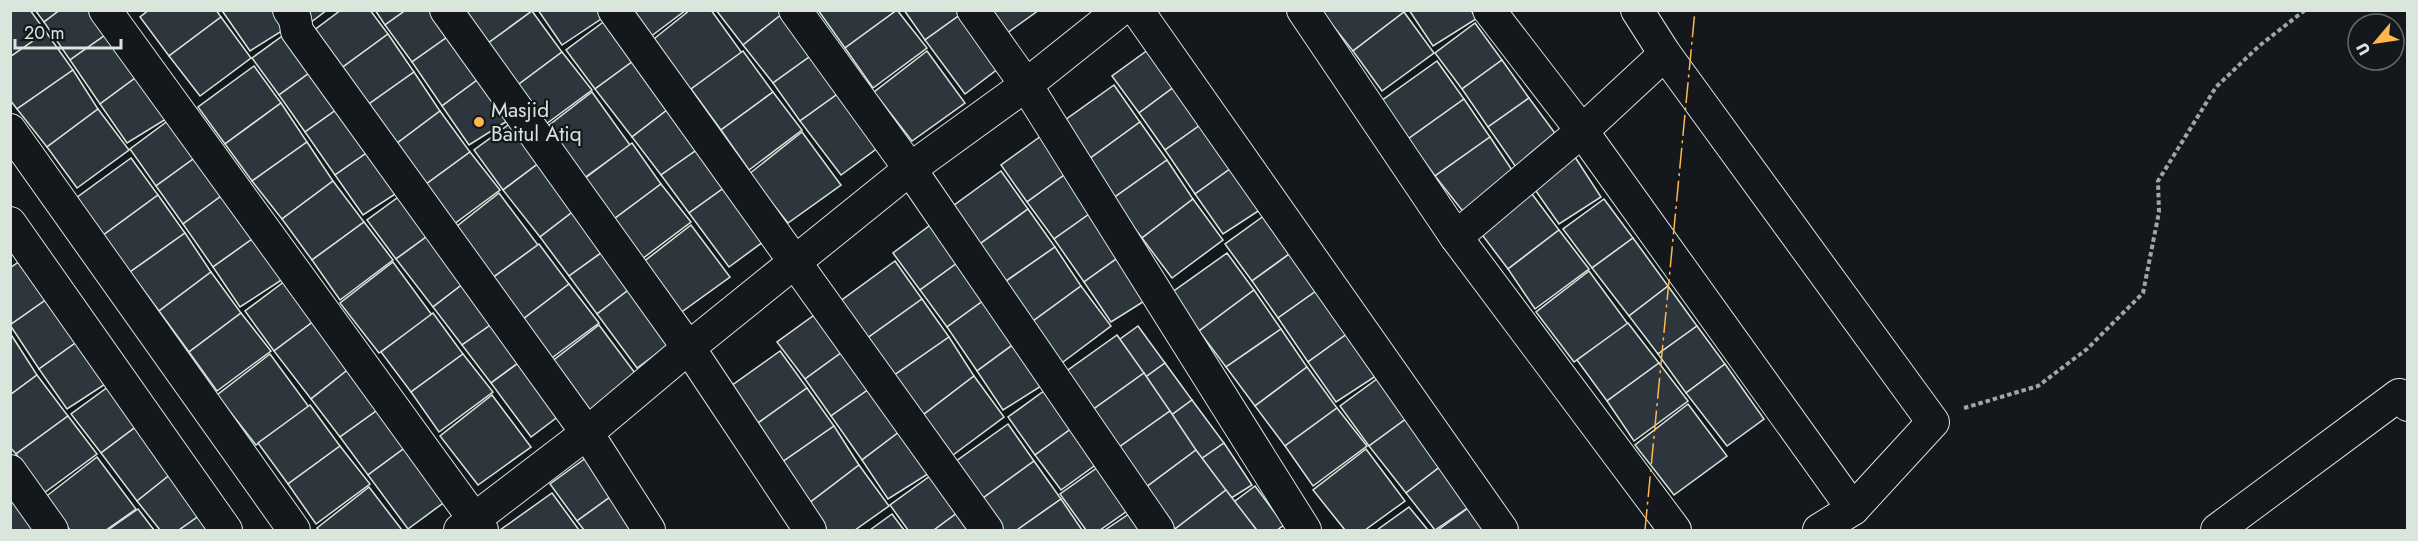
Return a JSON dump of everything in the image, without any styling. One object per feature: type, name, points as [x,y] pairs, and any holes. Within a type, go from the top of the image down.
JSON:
[{"type":"street","points":[[105,10],[472,526],[910,169],[1026,85],[1120,10]]},
{"type":"street","points":[[289,10],[295,19],[297,31],[587,433],[649,531]]},
{"type":"street","points":[[446,10],[699,363],[810,531]]},
{"type":"street","points":[[614,10],[987,531]]},
{"type":"street","points":[[795,10],[910,169],[1158,531]]},
{"type":"street","points":[[973,10],[1026,85],[1305,531]]},
{"type":"street","points":[[1137,10],[1502,531]]},
{"type":"street","points":[[1303,10],[1456,237],[1675,531]]},
{"type":"street","points":[[1488,10],[1582,131],[1853,509]]},
{"type":"street","points":[[1637,10],[1665,54],[1933,422],[1853,509],[1819,531]]},
{"type":"street","points":[[1456,237],[1582,131],[1665,54]]},
{"type":"street","points":[[10,130],[294,531]]},
{"type":"street","points":[[10,223],[226,531]]},
{"type":"street","points":[[2217,531],[2405,396]]},
{"type":"street","points":[[10,471],[52,531]]},
{"type":"path","points":[[1933,422],[1960,410],[2038,386],[2087,349],[2144,293],[2159,212],[2158,181],[2216,87],[2259,46],[2305,10]]},
{"type":"building","points":[[10,10],[30,10],[46,32],[10,57]]},
{"type":"building","points":[[35,10],[60,10],[44,22]]},
{"type":"building","points":[[60,10],[96,10],[111,31],[70,60],[44,22]]},
{"type":"building","points":[[149,10],[216,10],[221,17],[169,56],[140,17]]},
{"type":"building","points":[[225,10],[284,10],[293,24],[250,51],[223,12]]},
{"type":"building","points":[[294,10],[327,10],[306,26]]},
{"type":"building","points":[[341,10],[370,10],[388,34],[332,75],[305,37]]},
{"type":"building","points":[[375,10],[406,10],[385,25]]},
{"type":"building","points":[[406,10],[436,10],[453,33],[412,62],[385,25]]},
{"type":"building","points":[[451,10],[532,11],[480,49]]},
{"type":"building","points":[[538,10],[600,10],[604,17],[562,45]]},
{"type":"building","points":[[631,10],[686,10],[650,37]]},
{"type":"building","points":[[690,10],[711,10],[742,53],[689,91],[650,42]]},
{"type":"building","points":[[716,10],[780,10],[782,14],[743,45]]},
{"type":"building","points":[[818,10],[897,10],[845,48]]},
{"type":"building","points":[[897,10],[927,48],[873,88],[845,48]]},
{"type":"building","points":[[904,10],[963,10],[964,12],[925,40]]},
{"type":"building","points":[[983,10],[1039,10],[1003,36]]},
{"type":"building","points":[[1325,10],[1403,10],[1404,12],[1353,51],[1322,12]]},
{"type":"building","points":[[1409,10],[1471,10],[1476,19],[1433,46]]},
{"type":"building","points":[[532,11],[562,52],[511,90],[480,49]]},
{"type":"building","points":[[964,12],[1003,65],[965,94],[925,40]]},
{"type":"building","points":[[1404,12],[1434,53],[1382,91],[1353,51]]},
{"type":"building","points":[[782,14],[812,55],[773,83],[743,45]]},
{"type":"building","points":[[221,17],[251,58],[200,96],[169,56]]},
{"type":"building","points":[[606,20],[636,59],[595,89],[566,50]]},
{"type":"building","points":[[1475,23],[1502,60],[1462,89],[1435,53]]},
{"type":"building","points":[[292,29],[319,66],[279,95],[252,58]]},
{"type":"building","points":[[111,31],[142,73],[100,104],[70,60]]},
{"type":"building","points":[[46,32],[73,70],[17,109],[10,100],[10,57]]},
{"type":"building","points":[[453,33],[484,75],[442,106],[412,62]]},
{"type":"building","points":[[388,34],[414,72],[359,111],[332,75]]},
{"type":"building","points":[[1152,47],[1178,84],[1139,113],[1112,76]]},
{"type":"building","points":[[743,51],[773,92],[721,130],[691,89]]},
{"type":"building","points":[[927,51],[965,103],[912,141],[874,92]]},
{"type":"building","points":[[562,52],[592,90],[538,130],[511,90]]},
{"type":"building","points":[[812,55],[839,93],[800,121],[773,83]]},
{"type":"building","points":[[636,59],[671,107],[632,137],[595,89]]},
{"type":"building","points":[[1502,60],[1529,98],[1488,127],[1462,89]]},
{"type":"building","points":[[1437,61],[1464,99],[1408,139],[1381,101]]},
{"type":"building","points":[[254,66],[281,103],[225,144],[198,107]]},
{"type":"building","points":[[319,66],[346,103],[305,132],[279,95]]},
{"type":"building","points":[[73,70],[98,109],[47,147],[17,109]]},
{"type":"building","points":[[414,72],[440,111],[388,150],[359,111]]},
{"type":"building","points":[[142,73],[171,116],[127,143],[100,104]]},
{"type":"building","points":[[484,75],[512,118],[469,145],[442,106]]},
{"type":"building","points":[[1178,84],[1206,121],[1165,150],[1139,113]]},
{"type":"building","points":[[1114,85],[1140,122],[1085,162],[1058,125]]},
{"type":"building","points":[[592,92],[630,145],[577,183],[539,133]]},
{"type":"building","points":[[773,92],[802,130],[749,170],[721,130]]},
{"type":"building","points":[[839,93],[879,147],[841,175],[800,121]]},
{"type":"building","points":[[1529,98],[1560,140],[1518,170],[1488,127]]},
{"type":"building","points":[[1464,99],[1490,137],[1435,176],[1408,139]]},
{"type":"building","points":[[281,103],[307,142],[252,181],[225,144]]},
{"type":"building","points":[[346,103],[378,145],[335,175],[305,132]]},
{"type":"building","points":[[671,107],[701,147],[661,175],[632,137]]},
{"type":"building","points":[[98,109],[129,150],[77,188],[47,147]]},
{"type":"building","points":[[440,111],[470,152],[418,190],[388,150]]},
{"type":"building","points":[[169,120],[196,157],[156,186],[130,149]]},
{"type":"building","points":[[515,120],[543,160],[503,190],[474,150]]},
{"type":"building","points":[[1206,121],[1237,164],[1195,194],[1165,150]]},
{"type":"building","points":[[1140,122],[1167,160],[1112,199],[1085,162]]},
{"type":"building","points":[[802,132],[841,185],[788,223],[749,174]]},
{"type":"building","points":[[1041,136],[1067,173],[1027,202],[1001,165]]},
{"type":"building","points":[[1490,137],[1516,176],[1465,214],[1435,176]]},
{"type":"building","points":[[307,142],[333,181],[282,219],[252,181]]},
{"type":"building","points":[[632,143],[661,184],[610,222],[580,182]]},
{"type":"building","points":[[378,145],[406,187],[363,215],[335,175]]},
{"type":"building","points":[[701,147],[728,185],[689,213],[661,175]]},
{"type":"building","points":[[470,152],[500,190],[446,230],[418,190]]},
{"type":"building","points":[[1573,154],[1601,197],[1559,224],[1531,184]]},
{"type":"building","points":[[196,157],[224,194],[183,224],[156,186]]},
{"type":"building","points":[[131,158],[158,195],[102,236],[76,198]]},
{"type":"building","points":[[543,160],[579,207],[540,237],[503,190]]},
{"type":"building","points":[[1167,160],[1193,199],[1142,238],[1112,199]]},
{"type":"building","points":[[1237,164],[1266,206],[1223,234],[1195,194]]},
{"type":"building","points":[[1001,171],[1028,209],[973,249],[946,211]]},
{"type":"building","points":[[1067,173],[1095,210],[1054,239],[1027,202]]},
{"type":"building","points":[[333,181],[364,222],[312,260],[282,219]]},
{"type":"building","points":[[661,184],[691,222],[638,262],[610,222]]},
{"type":"building","points":[[728,185],[767,239],[729,267],[689,213]]},
{"type":"building","points":[[408,190],[437,229],[396,259],[367,220]]},
{"type":"building","points":[[1529,190],[1559,230],[1508,269],[1477,228]]},
{"type":"building","points":[[499,193],[538,245],[485,283],[447,234]]},
{"type":"building","points":[[224,194],[255,237],[213,267],[183,224]]},
{"type":"building","points":[[158,195],[185,233],[130,272],[102,236]]},
{"type":"building","points":[[1193,199],[1223,240],[1172,278],[1142,238]]},
{"type":"building","points":[[1604,199],[1633,238],[1592,268],[1563,229]]},
{"type":"building","points":[[579,207],[608,248],[569,276],[540,237]]},
{"type":"building","points":[[1028,209],[1055,247],[999,286],[973,249]]},
{"type":"building","points":[[1095,210],[1126,252],[1084,282],[1054,239]]},
{"type":"building","points":[[1265,215],[1292,252],[1252,281],[1225,244]]},
{"type":"building","points":[[364,222],[393,260],[340,300],[312,260]]},
{"type":"building","points":[[933,223],[960,261],[920,290],[893,253]]},
{"type":"building","points":[[691,225],[730,277],[676,316],[638,266]]},
{"type":"building","points":[[437,229],[472,277],[433,307],[396,259]]},
{"type":"building","points":[[1559,230],[1589,269],[1535,309],[1508,269]]},
{"type":"building","points":[[185,233],[211,272],[159,311],[130,272]]},
{"type":"building","points":[[255,237],[283,279],[240,307],[213,267]]},
{"type":"building","points":[[1633,238],[1668,286],[1629,316],[1592,268]]},
{"type":"building","points":[[539,244],[569,284],[518,323],[487,282]]},
{"type":"building","points":[[1055,247],[1081,286],[1029,324],[999,286]]},
{"type":"building","points":[[608,248],[635,285],[597,314],[569,276]]},
{"type":"building","points":[[1126,252],[1154,295],[1111,322],[1084,282]]},
{"type":"building","points":[[1292,252],[1319,289],[1278,318],[1252,281]]},
{"type":"building","points":[[1227,253],[1254,290],[1199,331],[1171,293]]},
{"type":"building","points":[[23,259],[50,297],[10,325],[10,268]]},
{"type":"building","points":[[895,261],[922,299],[866,339],[839,302]]},
{"type":"building","points":[[960,261],[987,298],[947,327],[920,290]]},
{"type":"building","points":[[393,262],[432,315],[379,353],[340,303]]},
{"type":"building","points":[[1589,271],[1628,324],[1574,362],[1536,312]]},
{"type":"building","points":[[211,272],[241,313],[189,352],[159,311]]},
{"type":"building","points":[[472,277],[502,317],[462,345],[433,307]]},
{"type":"building","points":[[285,281],[314,321],[274,351],[245,311]]},
{"type":"building","points":[[569,284],[599,323],[545,363],[518,323]]},
{"type":"building","points":[[635,285],[675,340],[637,368],[597,314]]},
{"type":"building","points":[[1081,286],[1111,326],[1059,365],[1029,324]]},
{"type":"building","points":[[1668,286],[1697,326],[1658,354],[1629,316]]},
{"type":"building","points":[[1319,289],[1351,331],[1308,362],[1278,318]]},
{"type":"building","points":[[1254,290],[1281,329],[1226,367],[1199,331]]},
{"type":"building","points":[[50,297],[81,339],[39,369],[10,325]]},
{"type":"building","points":[[987,298],[1018,341],[977,371],[947,327]]},
{"type":"building","points":[[922,299],[949,337],[893,376],[866,339]]},
{"type":"building","points":[[241,313],[271,351],[217,391],[189,352]]},
{"type":"building","points":[[433,313],[463,354],[411,392],[381,352]]},
{"type":"building","points":[[817,313],[845,350],[805,379],[777,342]]},
{"type":"building","points":[[502,317],[529,355],[491,383],[462,345]]},
{"type":"building","points":[[314,321],[350,368],[311,399],[274,351]]},
{"type":"building","points":[[1628,323],[1659,363],[1607,401],[1577,360]]},
{"type":"building","points":[[599,325],[638,377],[584,416],[546,366]]},
{"type":"building","points":[[1138,326],[1165,363],[1125,392],[1098,355]]},
{"type":"building","points":[[1697,326],[1725,364],[1686,393],[1658,354]]},
{"type":"building","points":[[1281,329],[1307,367],[1255,406],[1226,367]]},
{"type":"building","points":[[1351,331],[1379,374],[1336,402],[1308,362]]},
{"type":"building","points":[[1117,335],[1144,373],[1088,413],[1061,375]]},
{"type":"building","points":[[12,336],[37,375],[10,395],[10,337]]},
{"type":"building","points":[[949,337],[974,376],[923,415],[893,376]]},
{"type":"building","points":[[81,339],[110,381],[67,409],[39,369]]},
{"type":"building","points":[[1018,341],[1046,383],[1003,410],[977,371]]},
{"type":"building","points":[[845,350],[872,387],[831,416],[805,379]]},
{"type":"building","points":[[780,351],[807,388],[751,428],[724,391]]},
{"type":"building","points":[[270,354],[309,407],[256,445],[217,395]]},
{"type":"building","points":[[463,354],[493,392],[439,432],[411,392]]},
{"type":"building","points":[[529,355],[568,409],[531,437],[491,383]]},
{"type":"building","points":[[1165,363],[1192,400],[1151,430],[1125,392]]},
{"type":"building","points":[[1659,363],[1688,401],[1634,441],[1607,401]]},
{"type":"building","points":[[1725,364],[1764,419],[1727,446],[1686,393]]},
{"type":"building","points":[[1307,367],[1337,408],[1285,446],[1255,406]]},
{"type":"building","points":[[350,368],[379,409],[340,437],[311,399]]},
{"type":"building","points":[[1144,373],[1170,411],[1115,450],[1088,413]]},
{"type":"building","points":[[37,375],[68,416],[16,454],[10,447],[10,395]]},
{"type":"building","points":[[974,376],[1004,417],[953,455],[923,415]]},
{"type":"building","points":[[1381,376],[1410,416],[1369,446],[1340,406]]},
{"type":"building","points":[[112,384],[141,423],[101,453],[71,414]]},
{"type":"building","points":[[872,387],[903,429],[862,460],[831,416]]},
{"type":"building","points":[[807,388],[834,426],[778,465],[751,428]]},
{"type":"building","points":[[1048,388],[1075,426],[1035,455],[1008,417]]},
{"type":"building","points":[[492,395],[531,447],[478,485],[440,436]]},
{"type":"building","points":[[1192,400],[1224,443],[1181,473],[1151,430]]},
{"type":"building","points":[[1688,404],[1727,456],[1674,495],[1635,445]]},
{"type":"building","points":[[310,405],[340,446],[288,484],[258,443]]},
{"type":"building","points":[[1337,408],[1367,446],[1313,486],[1285,446]]},
{"type":"building","points":[[379,409],[406,447],[368,475],[340,437]]},
{"type":"building","points":[[1170,411],[1196,450],[1145,488],[1115,450]]},
{"type":"building","points":[[68,416],[97,454],[44,493],[16,454]]},
{"type":"building","points":[[1410,416],[1445,463],[1406,493],[1369,446]]},
{"type":"building","points":[[141,423],[176,470],[137,501],[101,453]]},
{"type":"building","points":[[1008,424],[1034,461],[979,501],[952,464]]},
{"type":"building","points":[[834,426],[859,465],[808,504],[778,465]]},
{"type":"building","points":[[1075,426],[1101,461],[1061,490],[1035,455]]},
{"type":"building","points":[[903,429],[931,472],[888,499],[862,460]]},
{"type":"building","points":[[1224,443],[1252,485],[1209,512],[1181,473]]},
{"type":"building","points":[[340,446],[370,484],[316,524],[288,484]]},
{"type":"building","points":[[406,447],[446,501],[408,529],[368,475]]},
{"type":"building","points":[[1366,449],[1405,501],[1365,530],[1345,530],[1313,490]]},
{"type":"building","points":[[1196,450],[1226,490],[1175,529],[1145,488]]},
{"type":"building","points":[[590,455],[617,492],[577,521],[550,484]]},
{"type":"building","points":[[97,457],[136,509],[106,530],[70,530],[44,498]]},
{"type":"building","points":[[1034,461],[1061,499],[1017,530],[1000,530],[979,501]]},
{"type":"building","points":[[1445,463],[1475,503],[1435,530],[1406,493]]},
{"type":"building","points":[[859,465],[889,506],[855,530],[827,530],[808,504]]},
{"type":"building","points":[[1101,465],[1133,507],[1100,530],[1086,530],[1060,494]]},
{"type":"building","points":[[176,470],[206,511],[179,530],[160,530],[137,501]]},
{"type":"building","points":[[930,476],[957,513],[934,530],[908,530],[890,505]]},
{"type":"building","points":[[10,484],[39,523],[30,530],[10,530]]},
{"type":"building","points":[[1255,486],[1284,525],[1277,530],[1225,530],[1215,516]]},
{"type":"building","points":[[369,487],[402,530],[319,530],[317,528]]},
{"type":"building","points":[[1226,490],[1256,529],[1175,529]]},
{"type":"building","points":[[617,492],[643,530],[584,530],[577,521]]},
{"type":"building","points":[[552,493],[579,530],[500,530]]},
{"type":"building","points":[[1061,499],[1082,530],[1017,530]]},
{"type":"building","points":[[1475,503],[1494,530],[1438,530]]},
{"type":"building","points":[[1409,507],[1428,530],[1377,530]]},
{"type":"building","points":[[138,509],[154,530],[108,530]]},
{"type":"building","points":[[1135,510],[1150,530],[1105,530]]},
{"type":"building","points":[[206,511],[220,530],[179,530]]},
{"type":"building","points":[[957,513],[970,530],[934,530]]},
{"type":"building","points":[[892,514],[904,530],[870,530]]},
{"type":"power","points":[[1645,530],[1695,10]]},
{"type":"place","name":"Masjid Baitul Atiq","points":[[479,122]]}]
